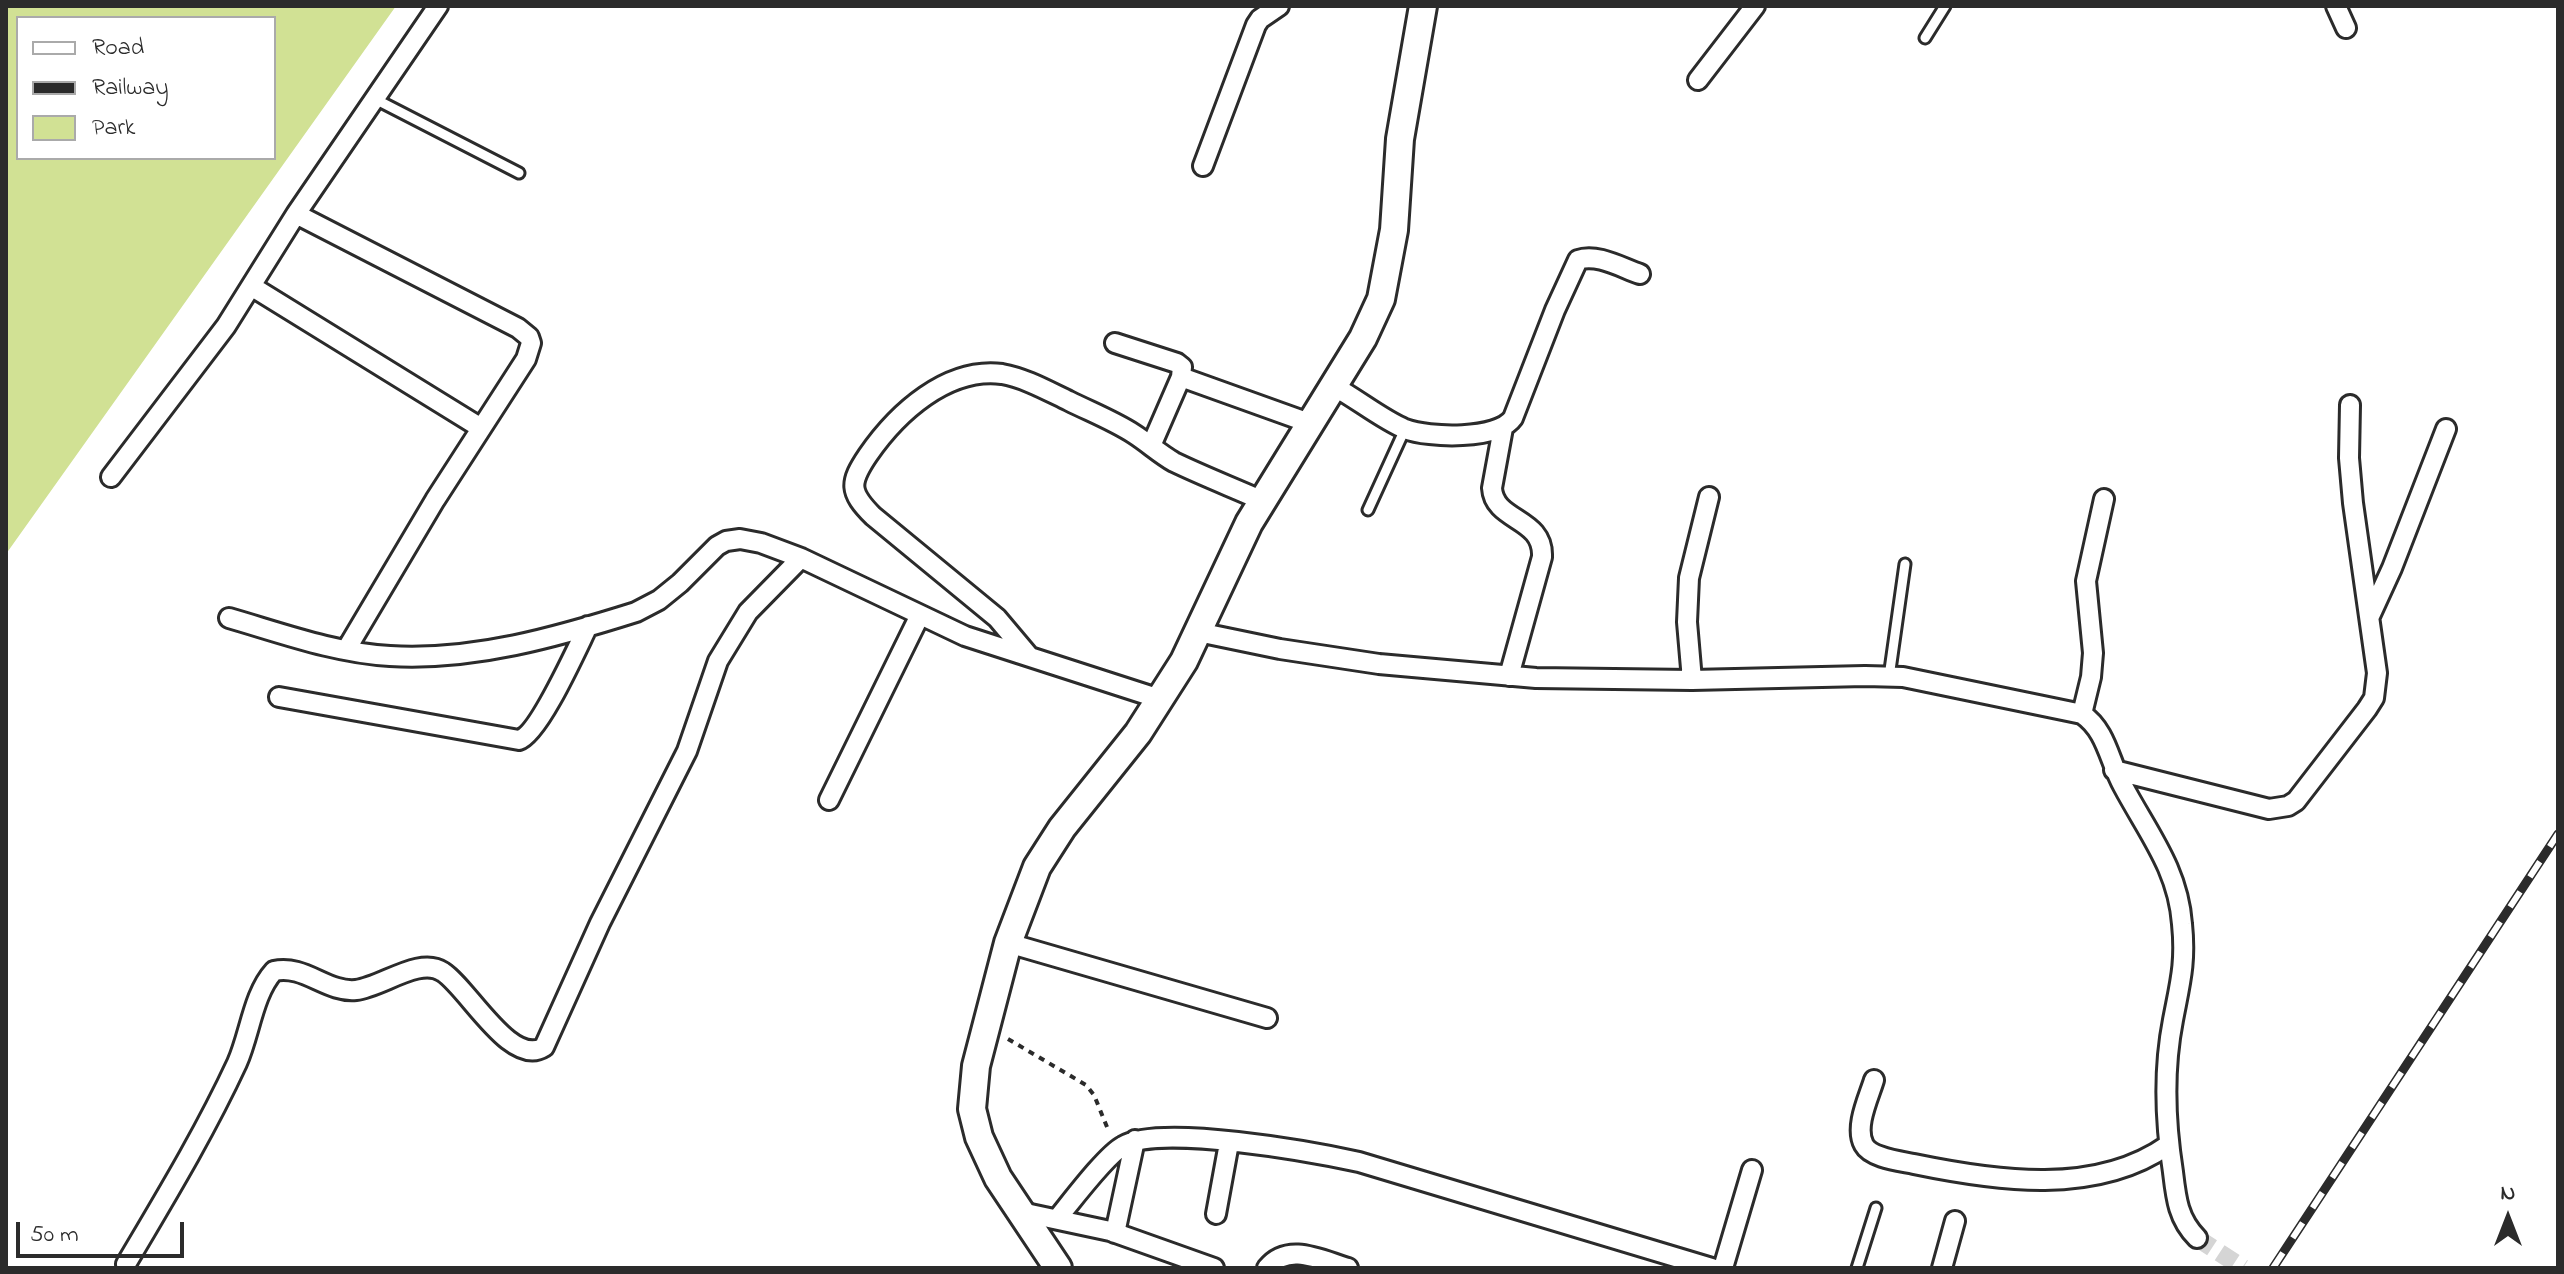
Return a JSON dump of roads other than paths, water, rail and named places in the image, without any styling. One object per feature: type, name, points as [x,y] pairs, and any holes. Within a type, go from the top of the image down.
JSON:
[{"type":"street","points":[[111,477],[226,326],[296,214],[438,6]]},
{"type":"street","points":[[1203,166],[1252,35],[1260,19],[1279,6]]},
{"type":"street","points":[[1058,1268],[998,1178],[979,1137],[972,1109],[976,1066],[1008,943],[1037,867],[1062,828],[1138,733],[1160,699],[1198,632],[1226,567],[1263,501],[1335,387],[1381,299],[1394,230],[1400,139],[1423,6]]},
{"type":"street","points":[[1698,80],[1755,6]]},
{"type":"street","points":[[2336,6],[2346,28]]},
{"type":"street","points":[[296,214],[518,328],[529,337],[531,349],[435,500],[346,650]]},
{"type":"street","points":[[1509,676],[1542,557],[1542,547],[1537,534],[1498,505],[1493,497],[1503,428],[1513,418],[1578,260],[1597,259],[1640,274]]},
{"type":"street","points":[[251,286],[481,428]]},
{"type":"street","points":[[1115,343],[1177,363],[1183,369],[1151,446]]},
{"type":"street","points":[[1029,656],[997,618],[859,502],[854,491],[856,472],[879,439],[904,413],[934,392],[964,376],[989,373],[1006,375],[1036,385],[1120,426],[1173,461],[1263,501]]},
{"type":"street","points":[[1181,377],[1312,424]]},
{"type":"street","points":[[1335,387],[1405,429],[1437,435],[1503,428]]},
{"type":"street","points":[[2114,770],[2269,809],[2288,806],[2296,801],[2374,698],[2377,673],[2349,458],[2350,405]]},
{"type":"street","points":[[2370,616],[2446,429]]},
{"type":"street","points":[[1692,680],[1687,622],[1689,578],[1709,497]]},
{"type":"street","points":[[2082,714],[2093,653],[2086,581],[2104,499]]},
{"type":"street","points":[[229,618],[346,650],[389,656],[474,653],[636,612],[659,600],[717,546],[740,539],[761,543],[801,558],[965,636],[1160,699]]},
{"type":"street","points":[[126,1264],[175,1182],[238,1061],[265,985],[274,971],[294,970],[342,989],[355,990],[417,969],[435,967],[451,977],[490,1023],[517,1047],[536,1051],[544,1047],[600,923],[687,751],[718,661],[748,612],[801,558]]},
{"type":"street","points":[[829,800],[920,615]]},
{"type":"street","points":[[279,697],[519,740],[525,738],[537,723],[588,626]]},
{"type":"street","points":[[1198,632],[1280,649],[1379,664],[1509,676],[1692,680],[1889,677],[1928,681],[2082,714],[2101,731],[2114,770],[2167,862],[2176,889],[2182,921],[2184,961],[2166,1078],[2168,1145],[2180,1216],[2197,1238]]},
{"type":"street","points":[[1008,943],[1267,1018]]},
{"type":"street","points":[[1874,1080],[1862,1124],[1862,1143],[1876,1153],[1903,1161],[1997,1178],[2042,1180],[2109,1172],[2133,1165],[2168,1145]]},
{"type":"street","points":[[1057,1219],[1117,1149],[1135,1140],[1169,1138],[1309,1151],[1359,1162],[1667,1262],[1712,1268]]},
{"type":"street","points":[[1115,1233],[1135,1140]]},
{"type":"street","points":[[1216,1214],[1229,1143]]},
{"type":"street","points":[[1723,1268],[1752,1170]]},
{"type":"street","points":[[1021,1212],[1115,1233],[1214,1268]]},
{"type":"street","points":[[1942,1268],[1955,1221]]},
{"type":"street","points":[[1267,1268],[1275,1259],[1292,1253],[1348,1268]]},
{"type":"lane","points":[[1925,38],[1945,6]]},
{"type":"lane","points":[[375,99],[519,173]]},
{"type":"lane","points":[[1368,510],[1405,429]]},
{"type":"lane","points":[[1889,677],[1905,564]]},
{"type":"lane","points":[[1857,1268],[1876,1208]]},
{"type":"tunnel","points":[[2197,1238],[2243,1268]]},
{"type":"railway","points":[[2273,1268],[2558,834]]}]
